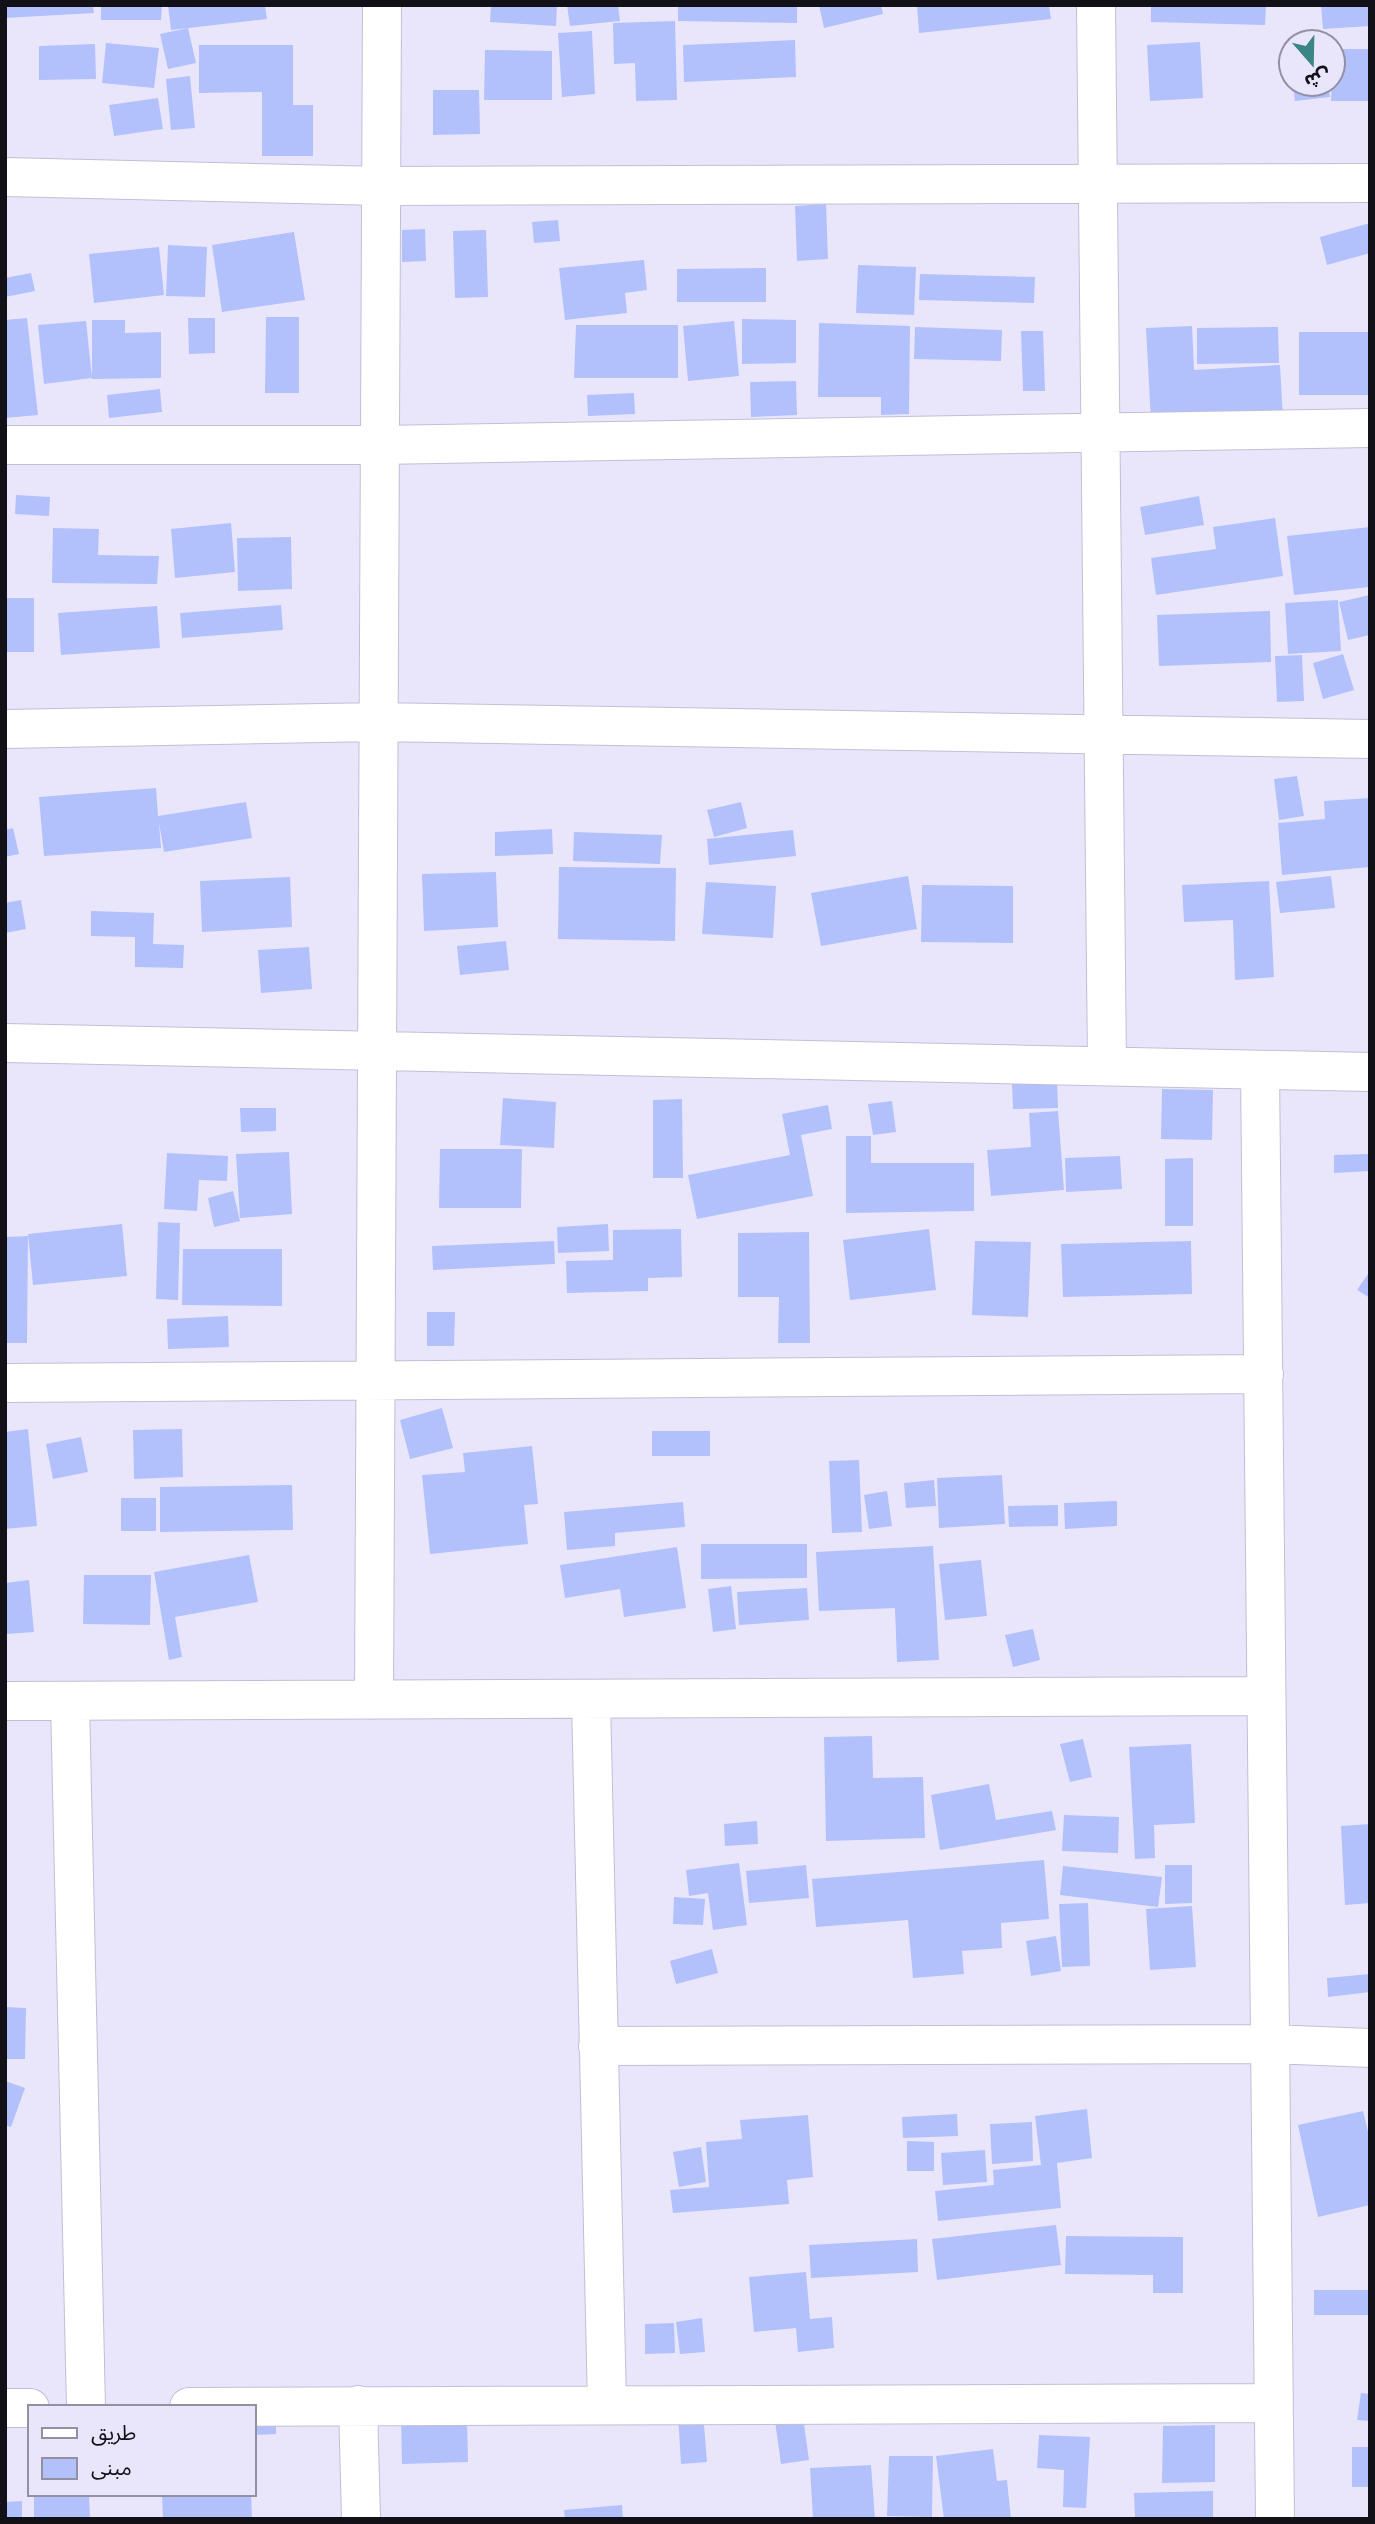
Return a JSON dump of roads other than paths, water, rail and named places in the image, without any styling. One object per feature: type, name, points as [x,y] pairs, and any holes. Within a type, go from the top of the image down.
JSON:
[{"type":"street","points":[[374,1700],[382,5]]},
{"type":"street","points":[[1096,5],[1107,1066]]},
{"type":"street","points":[[5,177],[381,186],[1370,183]]},
{"type":"street","points":[[5,445],[380,445],[1370,428]]},
{"type":"street","points":[[5,729],[379,722],[1370,739]]},
{"type":"street","points":[[5,1043],[1370,1072]]},
{"type":"street","points":[[1261,1070],[1275,2519]]},
{"type":"street","points":[[5,1383],[1264,1374]]},
{"type":"street","points":[[5,1702],[1266,1696]]},
{"type":"street","points":[[591,1699],[607,2404]]},
{"type":"street","points":[[70,1701],[86,2405]]},
{"type":"street","points":[[598,2046],[1270,2044],[1370,2048]]},
{"type":"street","points":[[256,2406],[1273,2403]]},
{"type":"street","points":[[358,2405],[361,2519]]},
{"type":"street","points":[[5,2408],[28,2408]]}]
